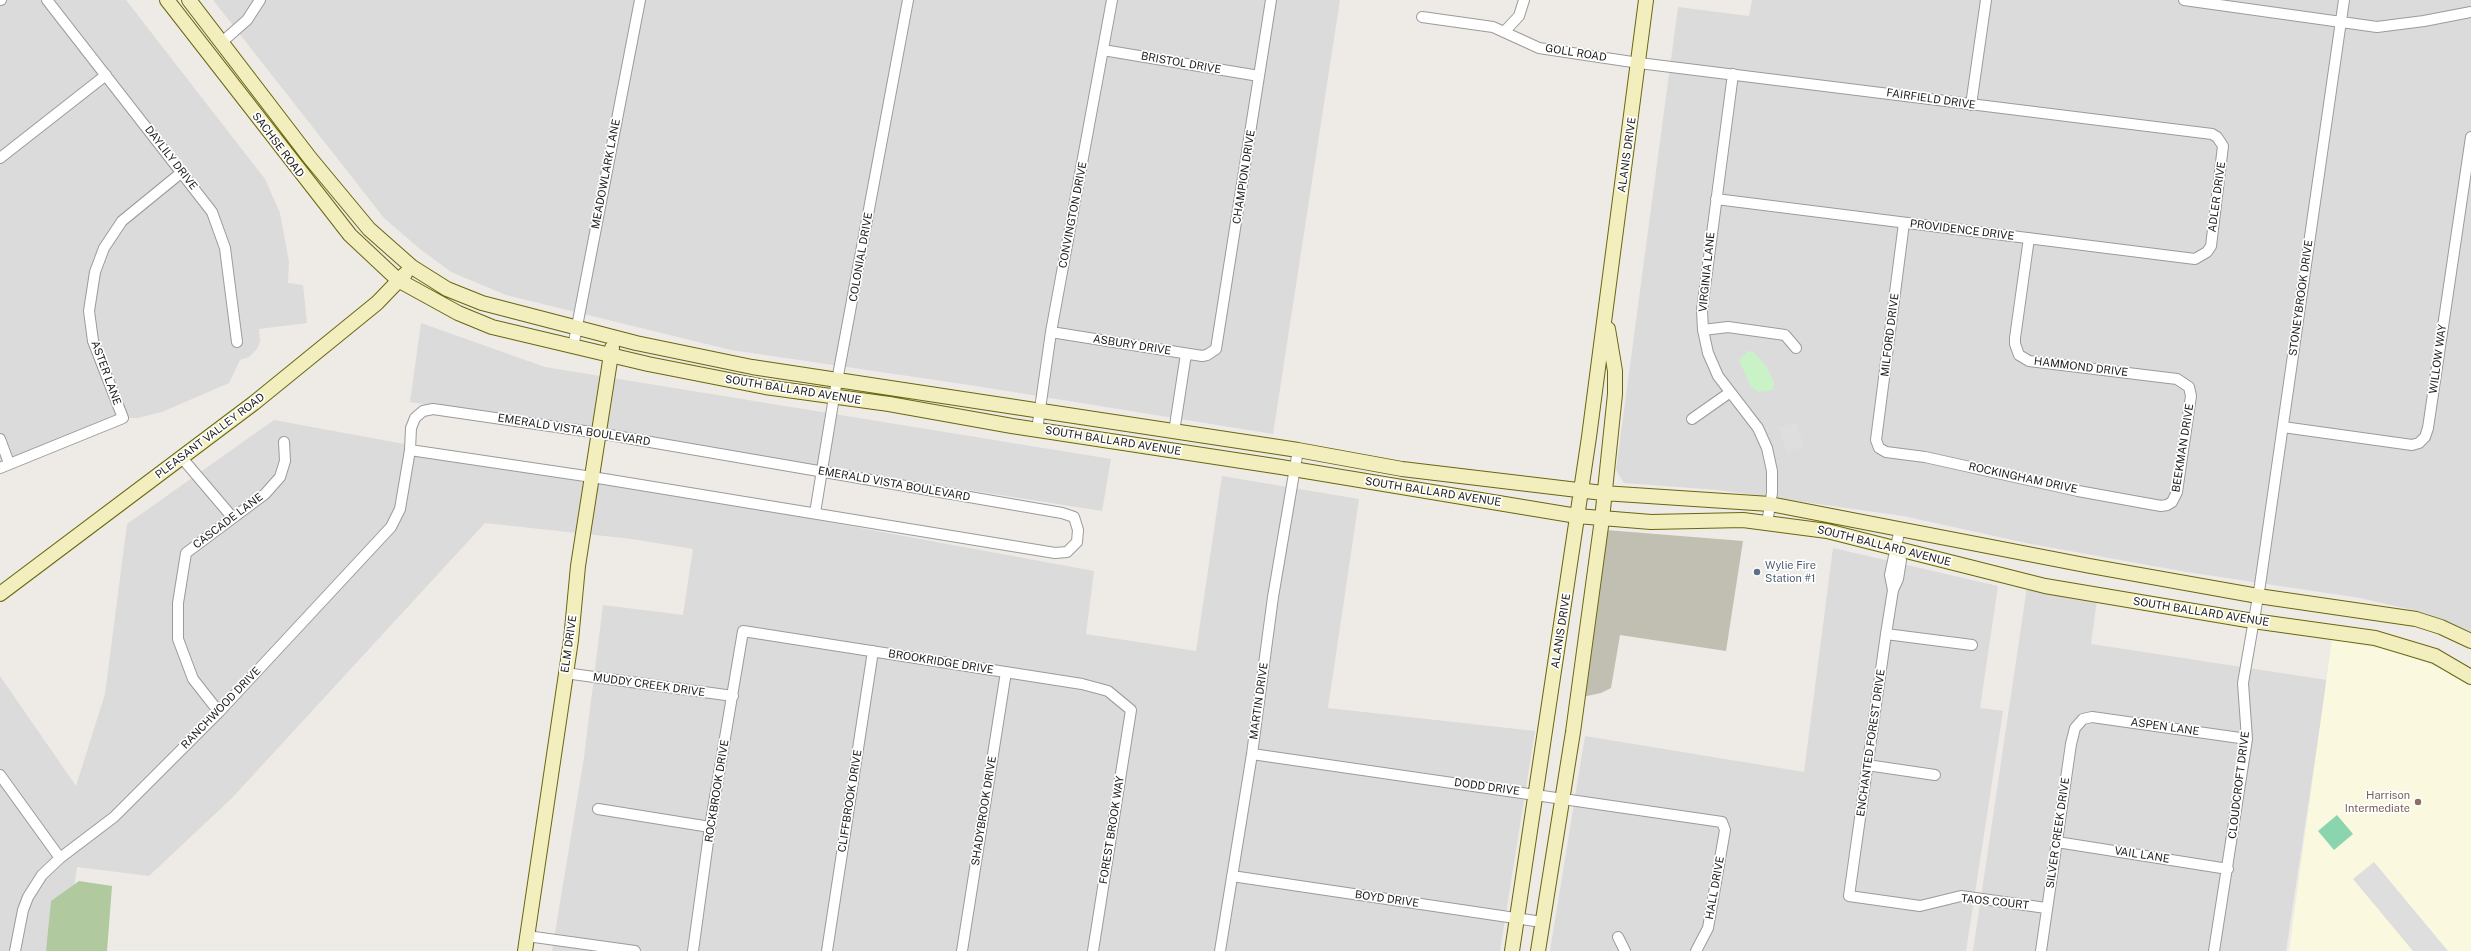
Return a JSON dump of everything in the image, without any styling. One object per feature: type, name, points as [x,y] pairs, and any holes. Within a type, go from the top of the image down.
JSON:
[{"type":"main road","name":"SACHSE ROAD","points":[[167,0],[350,235],[398,280]]},
{"type":"main road","name":"SACHSE ROAD","points":[[190,0],[310,158],[364,224],[412,267]]},
{"type":"main road","name":"ALANIS DRIVE","points":[[1512,951],[1537,794],[1581,491],[1639,63],[1646,0]]},
{"type":"main road","name":"PLEASANT VALLEY ROAD","points":[[0,594],[182,458],[357,320],[412,267]]},
{"type":"main road","name":"SOUTH BALLARD AVENUE","points":[[412,267],[447,289],[482,303],[616,337],[752,367],[838,379],[1040,412],[1298,450],[1402,469],[1581,491],[1770,504],[2090,566],[2258,596],[2416,619],[2441,627],[2471,641]]},
{"type":"main road","name":"SOUTH BALLARD AVENUE","points":[[398,280],[458,313],[492,327],[573,348],[765,387],[1295,469],[1577,516],[1651,522],[1743,520],[1827,531],[1897,550],[2045,586],[2254,621],[2375,638],[2435,656],[2471,677]]},
{"type":"main road","name":"ALANIS DRIVE","points":[[1538,951],[1562,798],[1602,519],[1603,493],[1615,394],[1615,371],[1606,310]]},
{"type":"main road","name":"ELM DRIVE","points":[[525,951],[598,433],[610,356],[616,337]]},
{"type":"street","name":"DAYLILY DRIVE","points":[[47,0],[212,212],[226,248],[237,342]]},
{"type":"street","points":[[222,42],[247,20],[260,0]]},
{"type":"street","name":"MEADOWLARK LANE","points":[[573,348],[640,0]]},
{"type":"street","name":"COLONIAL DRIVE","points":[[815,513],[823,473],[834,397],[908,0]]},
{"type":"street","name":"CONVINGTON DRIVE","points":[[1037,430],[1051,332],[1112,0]]},
{"type":"street","name":"CHAMPION DRIVE","points":[[1212,353],[1219,343],[1270,0]]},
{"type":"street","points":[[1505,31],[1519,16],[1524,0]]},
{"type":"street","points":[[1971,105],[1986,0]]},
{"type":"street","points":[[2184,0],[2377,26],[2424,22],[2471,12]]},
{"type":"street","name":"STONEYBROOK DRIVE","points":[[2258,596],[2344,0]]},
{"type":"street","name":"GOLL ROAD","points":[[1422,17],[1493,27],[1505,31],[1539,48],[1639,63]]},
{"type":"street","name":"BRISTOL DRIVE","points":[[1103,50],[1259,76]]},
{"type":"street","name":"FAIRFIELD DRIVE","points":[[1639,63],[2212,134],[2221,141]]},
{"type":"street","points":[[0,158],[106,74]]},
{"type":"street","name":"VIRGINIA LANE","points":[[1733,74],[1702,310],[1703,330],[1708,353],[1718,376],[1729,393],[1758,428],[1767,448],[1772,471],[1767,523]]},
{"type":"street","name":"WILLOW WAY","points":[[2283,428],[2412,445],[2419,443],[2425,437],[2428,428],[2471,137]]},
{"type":"street","name":"ADLER DRIVE","points":[[2207,252],[2211,246],[2224,152],[2221,141]]},
{"type":"street","name":"ASTER LANE","points":[[5,465],[123,418],[93,341],[89,311],[93,280],[104,248],[122,221],[182,172]]},
{"type":"street","name":"PROVIDENCE DRIVE","points":[[1716,199],[2195,258],[2207,252]]},
{"type":"street","name":"MILFORD DRIVE","points":[[1879,448],[1876,440],[1904,222]]},
{"type":"street","name":"HAMMOND DRIVE","points":[[2029,238],[2014,344],[2019,355],[2029,360],[2177,379],[2189,386]]},
{"type":"street","points":[[1703,330],[1728,327],[1785,335],[1796,348]]},
{"type":"street","name":"ASBURY DRIVE","points":[[1051,332],[1186,354],[1202,356],[1212,353]]},
{"type":"street","points":[[1174,432],[1186,354]]},
{"type":"street","name":"BEEKMAN DRIVE","points":[[2167,505],[2172,502],[2177,492],[2191,396],[2189,386]]},
{"type":"street","points":[[1692,419],[1729,393]]},
{"type":"street","name":"EMERALD VISTA BOULEVARD","points":[[434,409],[598,433],[1062,513],[1074,517],[1078,530],[1076,542],[1067,552],[1055,553],[592,477],[410,450],[411,428],[415,418],[423,411],[434,409]]},
{"type":"street","points":[[0,440],[5,465]]},
{"type":"street","name":"CASCADE LANE","points":[[219,712],[193,679],[178,639],[178,602],[186,553],[265,494],[280,477],[285,461],[284,442]]},
{"type":"street","name":"ROCKINGHAM DRIVE","points":[[1879,448],[1886,452],[1925,457],[2078,490],[2161,506],[2167,505]]},
{"type":"street","name":"RANCHWOOD DRIVE","points":[[15,951],[19,925],[28,897],[42,875],[60,858],[114,818],[219,712],[391,527],[400,509],[410,450]]},
{"type":"street","name":"MARTIN DRIVE","points":[[1220,951],[1252,754],[1273,597],[1298,450]]},
{"type":"street","points":[[182,458],[233,518]]},
{"type":"street","name":"ENCHANTED FOREST DRIVE","points":[[1849,896],[1893,590],[1890,575],[1892,557],[1897,550],[1900,528]]},
{"type":"street","name":"CLOUDCROFT DRIVE","points":[[2214,951],[2228,869],[2247,739],[2243,683],[2258,596]]},
{"type":"street","name":"BROOKRIDGE DRIVE","points":[[743,631],[1082,684],[1108,691],[1131,710]]},
{"type":"street","name":"ROCKBROOK DRIVE","points":[[693,951],[710,827],[743,631]]},
{"type":"street","points":[[1886,634],[1972,645]]},
{"type":"street","name":"CLIFFBROOK DRIVE","points":[[827,951],[873,651]]},
{"type":"street","name":"SHADYBROOK DRIVE","points":[[962,951],[1006,672]]},
{"type":"street","name":"MUDDY CREEK DRIVE","points":[[565,673],[732,696]]},
{"type":"street","name":"FOREST BROOK WAY","points":[[1093,951],[1131,710]]},
{"type":"street","name":"ASPEN LANE","points":[[2083,719],[2092,717],[2247,739]]},
{"type":"street","name":"SILVER CREEK DRIVE","points":[[2041,951],[2070,744],[2075,728],[2083,719]]},
{"type":"street","name":"DODD DRIVE","points":[[1252,754],[1537,794],[1722,822]]},
{"type":"street","points":[[1867,765],[1935,775]]},
{"type":"street","points":[[0,775],[60,858]]},
{"type":"street","points":[[598,809],[710,827]]},
{"type":"street","name":"HALL DRIVE","points":[[1696,951],[1708,928],[1725,830],[1722,822]]},
{"type":"street","name":"VAIL LANE","points":[[2057,842],[2228,869]]},
{"type":"street","name":"BOYD DRIVE","points":[[1232,876],[1542,922]]},
{"type":"street","name":"TAOS COURT","points":[[1849,896],[1920,906],[1961,896],[2046,908]]},
{"type":"street","points":[[527,936],[635,951]]},
{"type":"street","points":[[1618,937],[1625,951]]},
{"type":"shaded area","points":[[0,0],[126,0],[265,179],[280,213],[289,262],[288,283],[303,285],[307,323],[259,329],[260,341],[257,349],[249,357],[240,360],[229,383],[162,412],[137,418],[123,418],[0,470]]},
{"type":"shaded area","points":[[213,0],[1340,0],[1273,434],[976,386],[731,350],[506,295],[451,272],[420,249],[384,218]]},
{"type":"shaded area","points":[[1752,0],[2471,0],[2471,633],[2417,611],[2360,598],[2187,572],[2031,544],[1903,516],[1718,490],[1624,483],[1616,470],[1678,7],[1749,16]]},
{"type":"shaded area","points":[[421,323],[545,367],[1111,459],[1102,511],[410,402]]},
{"type":"shaded area","points":[[274,420],[1094,571],[1086,634],[1196,651],[1222,476],[1359,499],[1328,708],[1535,731],[1500,951],[552,951],[584,757],[603,605],[683,615],[693,549],[632,539],[485,523],[232,798],[149,876],[77,867],[65,951],[0,951],[0,676],[76,786],[105,694],[127,524]]},
{"type":"shaded area","points":[[1796,422],[1804,446],[1787,452],[1778,428]]},
{"type":"shaded area","points":[[1606,530],[1743,541],[1726,651],[1620,635],[1611,688],[1601,693],[1582,697]]},
{"type":"shaded area","points":[[1833,548],[1998,586],[1980,708],[2003,711],[1966,951],[1550,951],[1585,736],[1804,772]]},
{"type":"shaded area","points":[[2027,587],[2097,600],[2091,644],[2327,680],[2286,951],[1973,951]]},
{"type":"shaded area","points":[[2332,639],[2398,652],[2450,672],[2471,685],[2471,951],[2289,951]]},
{"type":"shaded area","points":[[2374,862],[2448,951],[2413,951],[2353,879]]},
{"type":"green space","points":[[1748,351],[1753,352],[1764,363],[1774,382],[1773,390],[1759,392],[1751,387],[1739,360]]},
{"type":"green space","points":[[2337,815],[2353,834],[2334,850],[2318,831]]},
{"type":"green space","points":[[79,881],[112,886],[107,951],[46,951],[51,901]]},
{"type":"place","name":"Wylie Fire Station #1","points":[[1757,572]]},
{"type":"place","name":"Harrison Intermediate","points":[[2418,802]]}]
